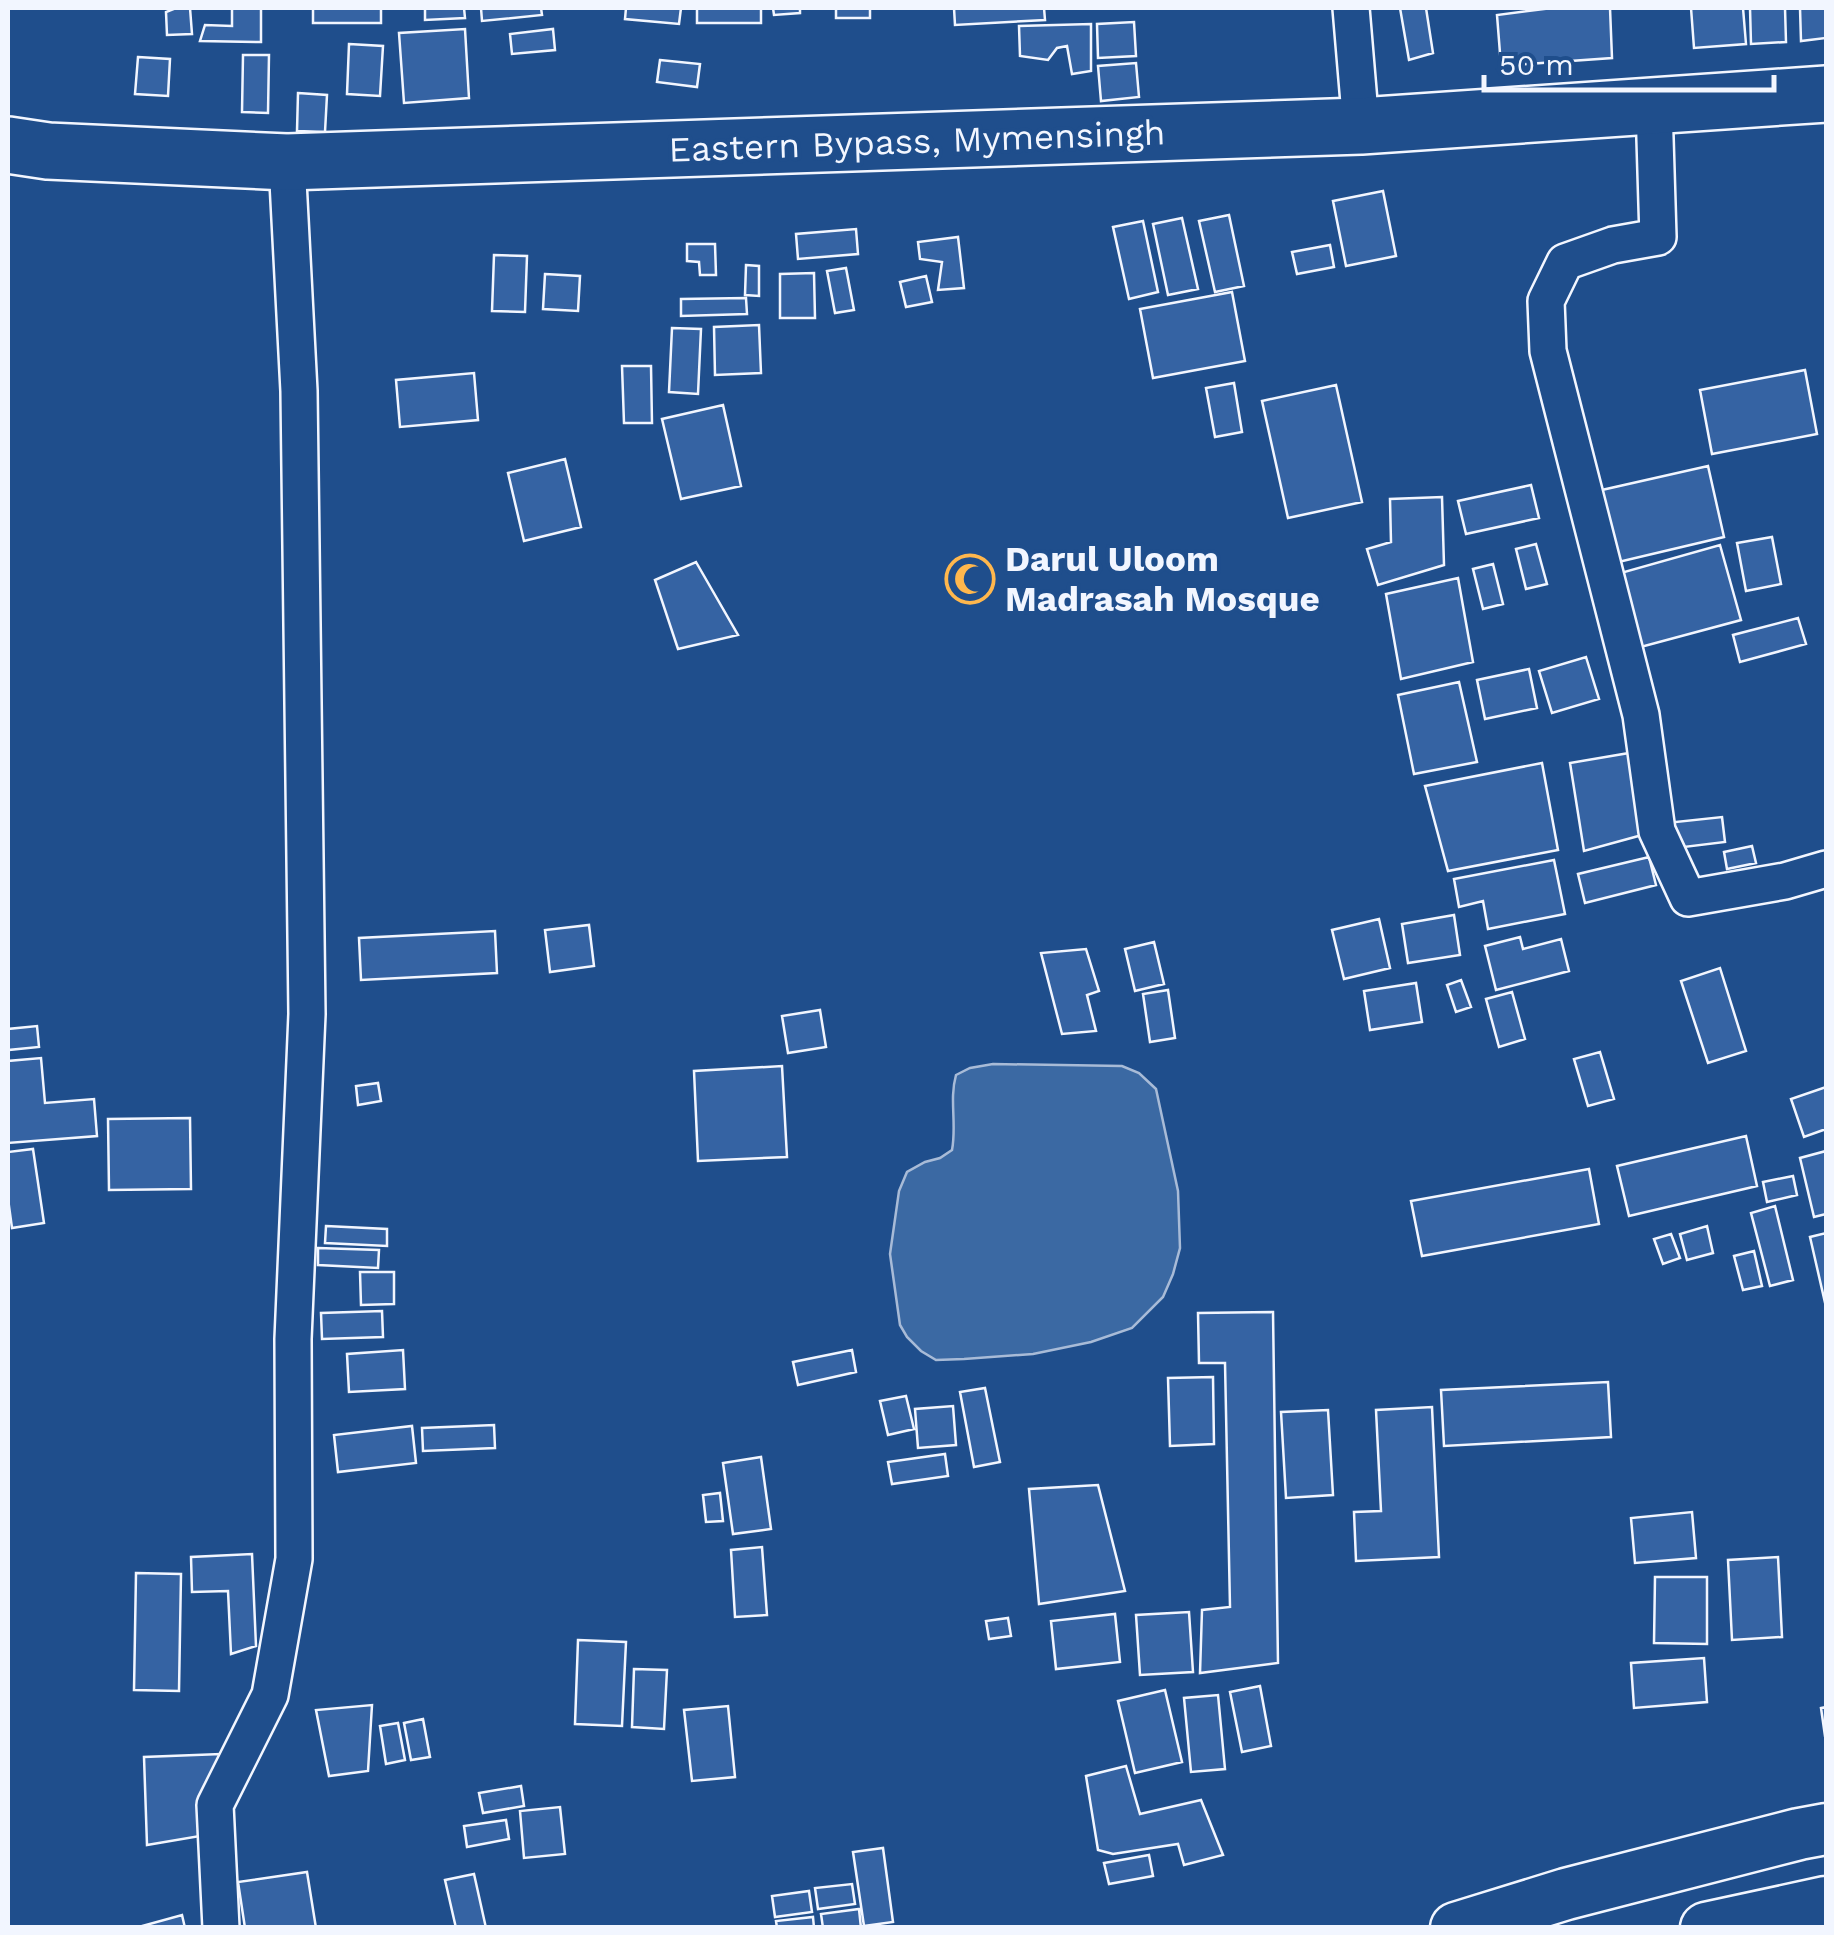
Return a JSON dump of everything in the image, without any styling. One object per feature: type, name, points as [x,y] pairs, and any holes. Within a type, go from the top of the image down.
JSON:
[{"type":"highway","name":"Eastern Bypass, Mymensingh","points":[[8,146],[287,162],[1361,126],[1826,94]]},
{"type":"main road","points":[[1456,1928],[1566,1894],[1826,1829]]},
{"type":"main road","points":[[1706,1928],[1826,1902]]},
{"type":"street","points":[[1350,8],[1361,126]]},
{"type":"street","points":[[1654,106],[1658,236],[1566,262],[1546,301],[1548,350],[1640,715],[1657,831],[1688,898],[1785,881],[1826,868]]},
{"type":"street","points":[[221,1928],[215,1806],[270,1695],[294,1559],[292,1338],[307,1014],[300,392],[287,162]]},
{"type":"water","points":[[993,1064],[1122,1066],[1139,1073],[1156,1089],[1178,1191],[1180,1248],[1163,1297],[1132,1328],[1091,1342],[1033,1354],[936,1360],[921,1351],[900,1325],[890,1254],[899,1191],[907,1172],[952,1150],[956,1075]]},
{"type":"building","points":[[190,8],[192,34],[167,35],[166,12]]},
{"type":"building","points":[[232,8],[261,8],[261,42],[200,41],[205,25],[232,26]]},
{"type":"building","points":[[313,8],[381,8],[381,23],[313,23]]},
{"type":"building","points":[[425,8],[464,8],[465,18],[425,20]]},
{"type":"building","points":[[481,8],[541,8],[542,15],[482,21]]},
{"type":"building","points":[[626,8],[681,8],[679,24],[625,19]]},
{"type":"building","points":[[697,8],[761,8],[761,23],[697,23]]},
{"type":"building","points":[[773,8],[800,8],[800,13],[774,15]]},
{"type":"building","points":[[836,8],[870,8],[870,18],[836,18]]},
{"type":"building","points":[[954,8],[1044,8],[1045,20],[955,25]]},
{"type":"building","points":[[1400,8],[1426,8],[1433,53],[1409,60]]},
{"type":"building","points":[[1552,8],[1610,8],[1612,58],[1501,66],[1497,15]]},
{"type":"building","points":[[1691,8],[1743,8],[1746,44],[1694,48]]},
{"type":"building","points":[[1750,8],[1785,8],[1786,42],[1751,44]]},
{"type":"building","points":[[1800,8],[1826,8],[1826,38],[1801,41]]},
{"type":"building","points":[[1134,22],[1136,56],[1098,58],[1097,24]]},
{"type":"building","points":[[1091,24],[1091,71],[1072,74],[1067,46],[1057,48],[1048,60],[1020,56],[1019,26]]},
{"type":"building","points":[[465,29],[469,98],[404,103],[399,33]]},
{"type":"building","points":[[553,29],[555,50],[512,54],[510,34]]},
{"type":"building","points":[[349,44],[383,46],[380,96],[347,94]]},
{"type":"building","points":[[243,55],[269,55],[268,113],[242,112]]},
{"type":"building","points":[[138,57],[170,59],[168,96],[135,94]]},
{"type":"building","points":[[660,60],[700,64],[697,87],[657,82]]},
{"type":"building","points":[[1136,63],[1139,97],[1101,101],[1098,66]]},
{"type":"building","points":[[298,93],[327,95],[325,132],[297,131]]},
{"type":"building","points":[[1383,191],[1396,256],[1346,266],[1333,201]]},
{"type":"building","points":[[1229,215],[1244,286],[1215,292],[1199,221]]},
{"type":"building","points":[[1182,218],[1198,289],[1168,295],[1153,224]]},
{"type":"building","points":[[1143,221],[1158,292],[1129,299],[1113,227]]},
{"type":"building","points":[[856,229],[858,254],[798,259],[796,234]]},
{"type":"building","points":[[958,237],[964,288],[938,290],[942,262],[920,259],[918,242]]},
{"type":"building","points":[[687,244],[715,244],[716,275],[700,275],[699,262],[687,261]]},
{"type":"building","points":[[1330,245],[1334,267],[1297,274],[1292,252]]},
{"type":"building","points":[[494,255],[527,256],[525,312],[492,311]]},
{"type":"building","points":[[746,265],[759,266],[759,296],[745,295]]},
{"type":"building","points":[[846,268],[854,310],[835,313],[827,271]]},
{"type":"building","points":[[814,273],[815,318],[780,318],[780,274]]},
{"type":"building","points":[[545,274],[580,276],[578,311],[543,309]]},
{"type":"building","points":[[926,276],[932,302],[906,307],[900,282]]},
{"type":"building","points":[[1232,292],[1245,361],[1153,378],[1140,309]]},
{"type":"building","points":[[746,298],[747,314],[681,316],[681,299]]},
{"type":"building","points":[[759,325],[761,373],[715,375],[714,327]]},
{"type":"building","points":[[672,328],[701,329],[698,394],[669,392]]},
{"type":"building","points":[[622,366],[651,366],[652,423],[624,423]]},
{"type":"building","points":[[1805,370],[1817,434],[1712,454],[1700,390]]},
{"type":"building","points":[[474,373],[478,420],[400,427],[396,380]]},
{"type":"building","points":[[1234,383],[1242,432],[1215,437],[1206,388]]},
{"type":"building","points":[[1336,385],[1362,502],[1288,518],[1262,401]]},
{"type":"building","points":[[723,405],[741,486],[681,499],[662,419]]},
{"type":"building","points":[[565,459],[581,527],[524,541],[508,473]]},
{"type":"building","points":[[1708,466],[1724,537],[1610,564],[1593,492]]},
{"type":"building","points":[[1531,485],[1539,518],[1466,534],[1458,501]]},
{"type":"building","points":[[1442,497],[1444,565],[1378,585],[1367,549],[1391,542],[1390,499]]},
{"type":"building","points":[[1772,537],[1781,584],[1746,591],[1737,543]]},
{"type":"building","points":[[1536,544],[1547,584],[1526,589],[1516,549]]},
{"type":"building","points":[[1720,545],[1741,620],[1637,648],[1617,574]]},
{"type":"building","points":[[696,562],[738,635],[678,649],[655,580]]},
{"type":"building","points":[[1493,564],[1503,604],[1483,609],[1473,569]]},
{"type":"building","points":[[1458,578],[1473,662],[1401,679],[1386,594]]},
{"type":"building","points":[[1798,618],[1806,644],[1740,662],[1733,635]]},
{"type":"building","points":[[1586,657],[1599,699],[1552,713],[1539,671]]},
{"type":"building","points":[[1529,669],[1537,708],[1485,719],[1477,680]]},
{"type":"building","points":[[1459,682],[1477,762],[1414,774],[1398,695]]},
{"type":"building","points":[[1629,753],[1642,835],[1584,851],[1570,763]]},
{"type":"building","points":[[1542,763],[1558,850],[1448,871],[1425,786]]},
{"type":"building","points":[[1722,817],[1725,842],[1676,848],[1666,823]]},
{"type":"building","points":[[1752,846],[1756,863],[1727,869],[1724,852]]},
{"type":"building","points":[[1649,857],[1656,885],[1585,903],[1578,874]]},
{"type":"building","points":[[1554,860],[1565,914],[1488,929],[1483,901],[1459,907],[1454,879]]},
{"type":"building","points":[[1454,915],[1460,955],[1408,963],[1402,924]]},
{"type":"building","points":[[1379,919],[1390,968],[1344,979],[1332,930]]},
{"type":"building","points":[[589,925],[594,966],[550,972],[545,930]]},
{"type":"building","points":[[495,931],[497,973],[361,980],[359,938]]},
{"type":"building","points":[[1520,937],[1523,949],[1561,939],[1569,971],[1496,990],[1485,946]]},
{"type":"building","points":[[1154,942],[1164,984],[1135,991],[1125,949]]},
{"type":"building","points":[[1086,949],[1099,991],[1087,995],[1096,1031],[1062,1034],[1041,953]]},
{"type":"building","points":[[1720,968],[1746,1051],[1708,1063],[1681,981]]},
{"type":"building","points":[[1461,980],[1471,1007],[1456,1012],[1447,985]]},
{"type":"building","points":[[1416,983],[1422,1022],[1370,1030],[1364,991]]},
{"type":"building","points":[[1168,990],[1175,1038],[1150,1042],[1143,994]]},
{"type":"building","points":[[1512,992],[1525,1039],[1499,1047],[1486,999]]},
{"type":"building","points":[[820,1010],[826,1047],[788,1053],[782,1016]]},
{"type":"building","points":[[37,1026],[39,1047],[8,1050],[8,1029]]},
{"type":"building","points":[[1600,1052],[1614,1099],[1588,1106],[1574,1059]]},
{"type":"building","points":[[41,1058],[45,1103],[94,1099],[97,1136],[8,1143],[8,1061]]},
{"type":"building","points":[[782,1066],[787,1157],[698,1161],[694,1071]]},
{"type":"building","points":[[378,1083],[381,1101],[358,1105],[356,1086]]},
{"type":"building","points":[[1826,1087],[1826,1129],[1804,1137],[1791,1099]]},
{"type":"building","points":[[190,1118],[191,1189],[109,1190],[108,1119]]},
{"type":"building","points":[[1746,1136],[1757,1186],[1629,1216],[1617,1166]]},
{"type":"building","points":[[33,1149],[44,1223],[12,1228],[8,1152]]},
{"type":"building","points":[[1826,1151],[1826,1214],[1814,1217],[1800,1158]]},
{"type":"building","points":[[1589,1169],[1599,1224],[1422,1256],[1411,1201]]},
{"type":"building","points":[[1793,1176],[1797,1195],[1767,1202],[1763,1182]]},
{"type":"building","points":[[1775,1206],[1793,1280],[1770,1286],[1751,1213]]},
{"type":"building","points":[[326,1226],[387,1229],[387,1246],[325,1243]]},
{"type":"building","points":[[1707,1226],[1713,1253],[1687,1260],[1680,1234]]},
{"type":"building","points":[[1826,1233],[1826,1307],[1810,1237]]},
{"type":"building","points":[[1671,1234],[1680,1258],[1663,1264],[1654,1239]]},
{"type":"building","points":[[318,1248],[379,1250],[378,1268],[318,1265]]},
{"type":"building","points":[[1754,1251],[1762,1286],[1743,1290],[1734,1256]]},
{"type":"building","points":[[360,1272],[394,1272],[394,1304],[361,1305]]},
{"type":"building","points":[[382,1311],[383,1337],[322,1339],[321,1313]]},
{"type":"building","points":[[1273,1312],[1278,1663],[1200,1673],[1202,1610],[1230,1607],[1225,1363],[1199,1363],[1198,1313]]},
{"type":"building","points":[[403,1350],[405,1389],[349,1392],[347,1354]]},
{"type":"building","points":[[852,1350],[856,1372],[798,1385],[793,1362]]},
{"type":"building","points":[[1213,1377],[1214,1444],[1170,1446],[1168,1378]]},
{"type":"building","points":[[1608,1382],[1611,1437],[1444,1446],[1441,1390]]},
{"type":"building","points":[[985,1388],[1000,1462],[974,1467],[960,1392]]},
{"type":"building","points":[[906,1396],[914,1429],[888,1435],[880,1401]]},
{"type":"building","points":[[953,1406],[956,1445],[918,1448],[915,1409]]},
{"type":"building","points":[[1432,1407],[1439,1557],[1356,1561],[1354,1512],[1381,1511],[1376,1410]]},
{"type":"building","points":[[1328,1410],[1333,1495],[1286,1498],[1281,1412]]},
{"type":"building","points":[[494,1425],[495,1448],[423,1451],[422,1428]]},
{"type":"building","points":[[412,1426],[416,1463],[338,1472],[334,1435]]},
{"type":"building","points":[[945,1454],[948,1476],[892,1484],[888,1462]]},
{"type":"building","points":[[761,1457],[771,1529],[733,1534],[723,1463]]},
{"type":"building","points":[[1098,1485],[1125,1591],[1039,1604],[1029,1489]]},
{"type":"building","points":[[720,1493],[723,1521],[706,1522],[703,1495]]},
{"type":"building","points":[[1692,1512],[1696,1558],[1635,1563],[1631,1518]]},
{"type":"building","points":[[762,1547],[767,1615],[735,1617],[731,1550]]},
{"type":"building","points":[[252,1554],[256,1646],[231,1654],[228,1591],[192,1592],[191,1557]]},
{"type":"building","points":[[1778,1557],[1782,1637],[1732,1640],[1728,1560]]},
{"type":"building","points":[[136,1573],[181,1574],[179,1691],[134,1690]]},
{"type":"building","points":[[1655,1577],[1707,1577],[1707,1644],[1654,1643]]},
{"type":"building","points":[[1189,1612],[1193,1672],[1140,1675],[1136,1615]]},
{"type":"building","points":[[1115,1614],[1120,1662],[1056,1669],[1051,1621]]},
{"type":"building","points":[[1008,1618],[1011,1636],[989,1639],[986,1621]]},
{"type":"building","points":[[578,1640],[626,1642],[622,1726],[575,1724]]},
{"type":"building","points":[[1704,1658],[1707,1702],[1634,1708],[1631,1663]]},
{"type":"building","points":[[634,1669],[667,1670],[664,1729],[632,1727]]},
{"type":"building","points":[[1260,1686],[1271,1746],[1242,1752],[1230,1692]]},
{"type":"building","points":[[1165,1690],[1182,1762],[1135,1773],[1118,1701]]},
{"type":"building","points":[[1218,1695],[1225,1769],[1191,1772],[1184,1698]]},
{"type":"building","points":[[372,1705],[368,1771],[329,1776],[316,1710]]},
{"type":"building","points":[[728,1706],[735,1777],[692,1781],[684,1710]]},
{"type":"building","points":[[1826,1707],[1826,1736],[1825,1736],[1821,1708]]},
{"type":"building","points":[[423,1719],[430,1757],[411,1760],[404,1723]]},
{"type":"building","points":[[398,1723],[405,1760],[386,1764],[380,1726]]},
{"type":"building","points":[[221,1754],[225,1763],[212,1834],[147,1845],[144,1757]]},
{"type":"building","points":[[1126,1766],[1140,1814],[1201,1800],[1223,1855],[1184,1865],[1178,1844],[1113,1854],[1098,1850],[1086,1776]]},
{"type":"building","points":[[521,1786],[524,1806],[483,1813],[479,1793]]},
{"type":"building","points":[[560,1807],[565,1854],[524,1858],[520,1811]]},
{"type":"building","points":[[506,1820],[509,1839],[467,1847],[464,1826]]},
{"type":"building","points":[[883,1848],[893,1922],[864,1926],[853,1852]]},
{"type":"building","points":[[1149,1855],[1153,1876],[1109,1884],[1104,1863]]},
{"type":"building","points":[[307,1872],[316,1928],[245,1928],[238,1882]]},
{"type":"building","points":[[474,1874],[486,1928],[456,1928],[445,1880]]},
{"type":"building","points":[[852,1884],[855,1904],[818,1909],[815,1888]]},
{"type":"building","points":[[809,1891],[812,1912],[775,1917],[772,1896]]},
{"type":"building","points":[[859,1909],[861,1928],[823,1928],[821,1914]]},
{"type":"building","points":[[182,1915],[185,1928],[135,1928]]},
{"type":"building","points":[[813,1917],[814,1928],[777,1928],[776,1921]]},
{"type":"place","name":"Darul Uloom Madrasah Mosque","points":[[970,579]]}]
